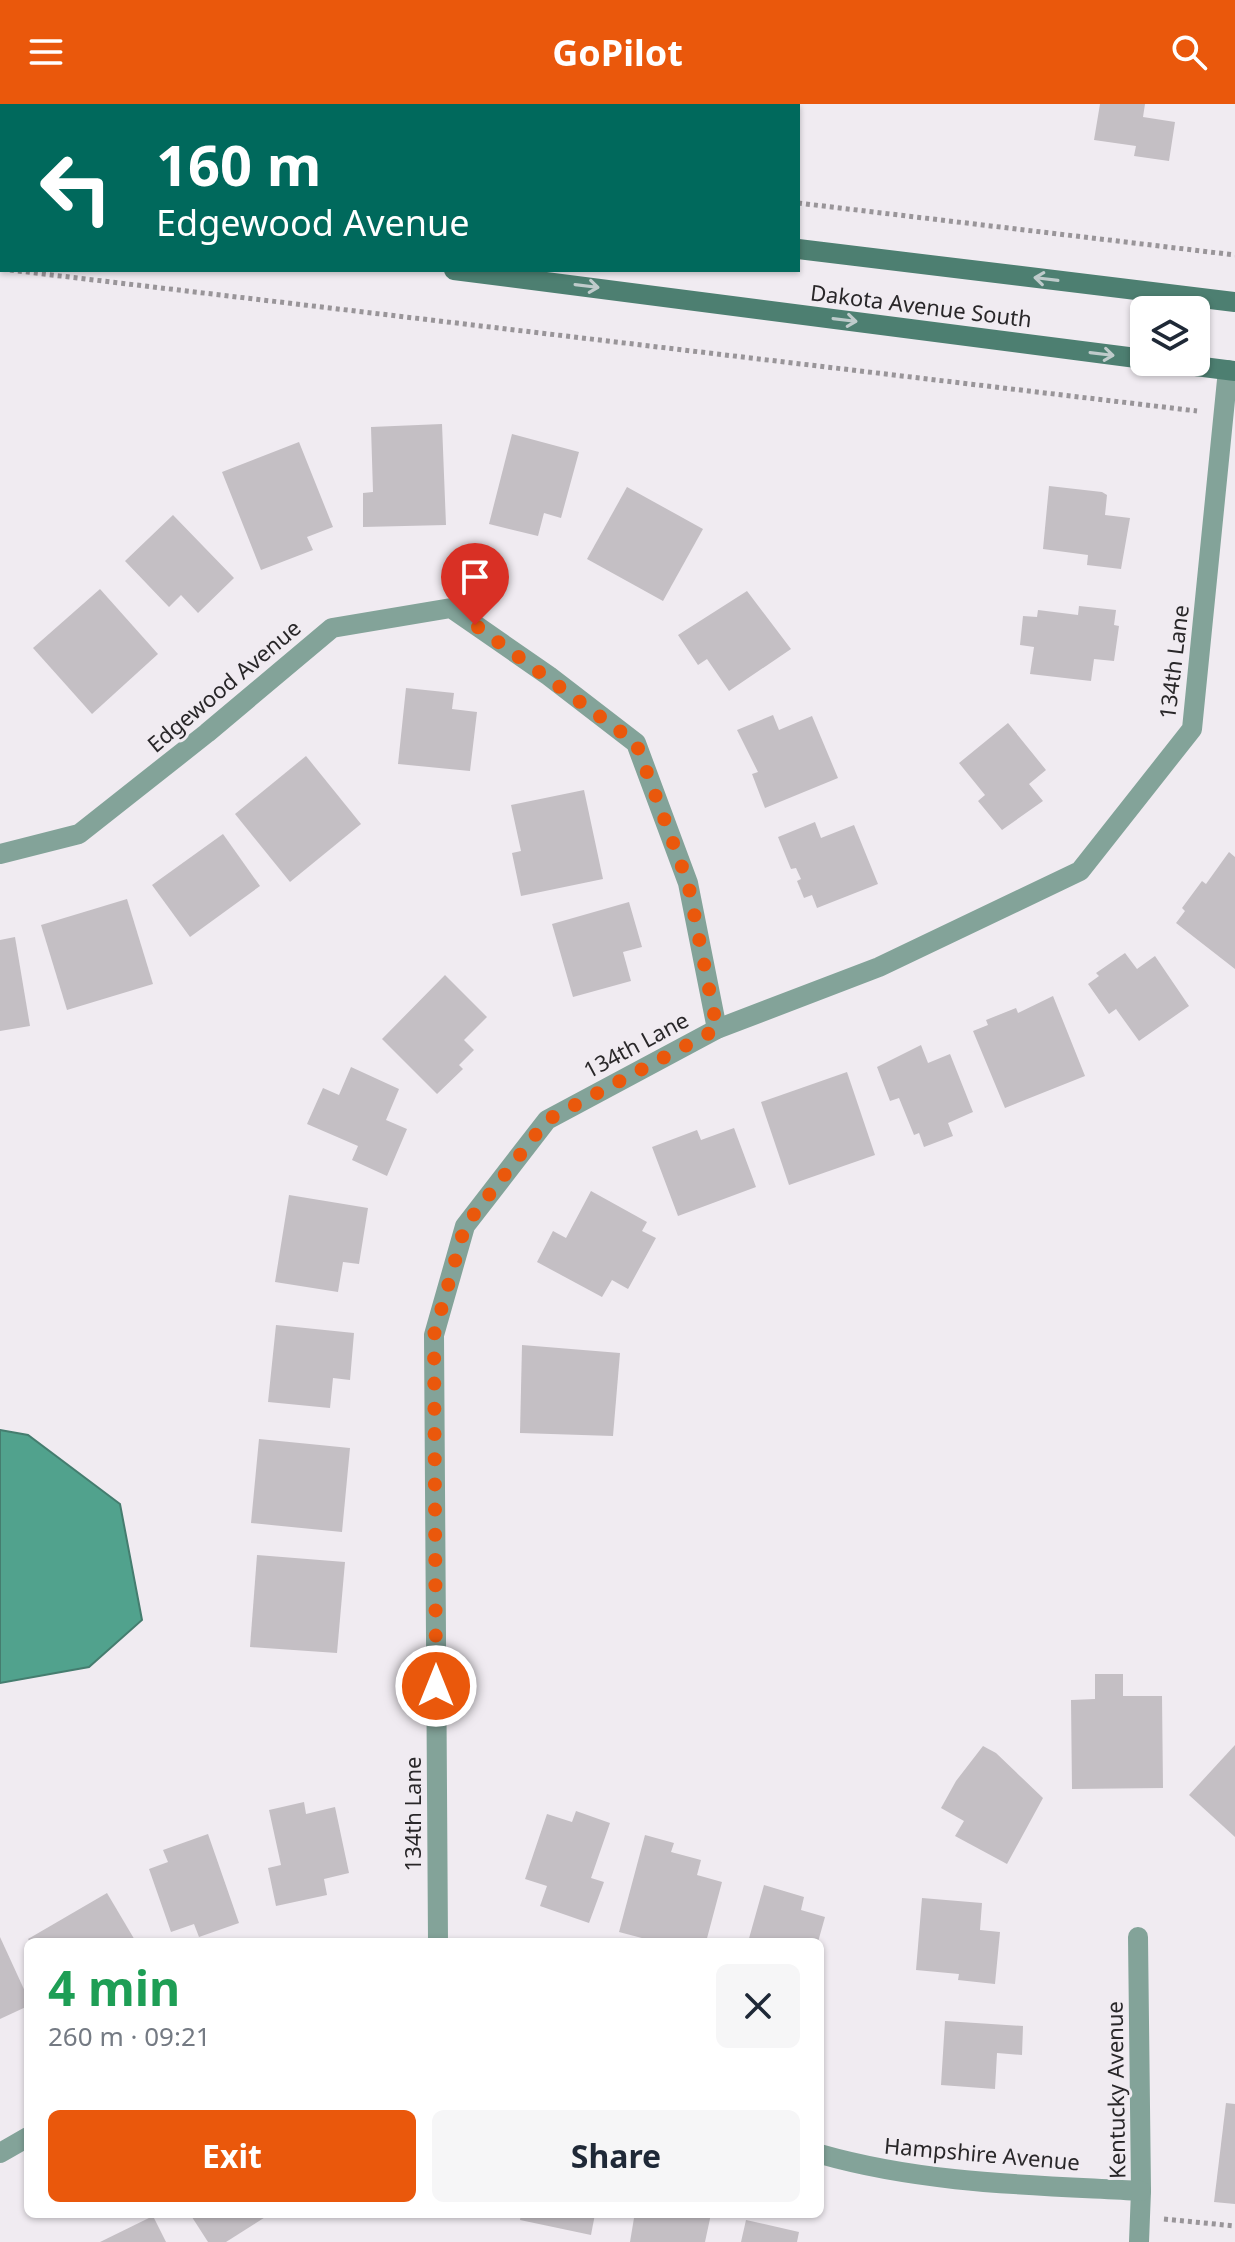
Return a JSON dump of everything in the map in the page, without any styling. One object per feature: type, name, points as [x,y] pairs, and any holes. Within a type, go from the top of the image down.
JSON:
[{"type":"main road","name":"Dakota Avenue South","points":[[800,249],[1235,302]]},
{"type":"main road","name":"Dakota Avenue South","points":[[470,272],[1130,357]]},
{"type":"main road","points":[[1210,368],[1231,371]]},
{"type":"street","name":"134th Lane","points":[[438,1938],[434,1335],[465,1226],[547,1120],[717,1029],[879,967],[1080,871],[1192,729],[1231,371]]},
{"type":"street","name":"Edgewood Avenue","points":[[0,854],[79,834],[207,733],[332,628],[451,608],[549,676],[636,743],[688,883],[717,1029]]},
{"type":"street","name":"Kentucky Avenue","points":[[1138,1937],[1139,2242]]},
{"type":"street","points":[[0,2153],[24,2139]]},
{"type":"street","name":"Hampshire Avenue","points":[[824,2155],[875,2170],[964,2181],[1141,2191]]},
{"type":"path","points":[[800,203],[1235,255]]},
{"type":"path","points":[[27,272],[1224,414]]},
{"type":"path","points":[[1140,2217],[1235,2226]]},
{"type":"shaded area","points":[[0,1430],[28,1435],[120,1504],[142,1620],[89,1667],[0,1683]]},
{"type":"building","points":[[1100,104],[1145,104],[1143,117],[1175,122],[1169,161],[1134,156],[1136,146],[1094,140]]},
{"type":"building","points":[[442,424],[446,525],[363,527],[363,493],[373,492],[371,427]]},
{"type":"building","points":[[512,434],[579,452],[561,518],[544,513],[538,536],[489,524]]},
{"type":"building","points":[[299,442],[333,527],[307,537],[313,550],[261,570],[222,472]]},
{"type":"building","points":[[1049,486],[1102,492],[1107,495],[1105,515],[1130,518],[1121,569],[1087,565],[1088,555],[1043,549]]},
{"type":"building","points":[[627,487],[703,529],[663,601],[587,559]]},
{"type":"building","points":[[173,515],[234,578],[198,613],[181,595],[169,607],[125,561]]},
{"type":"building","points":[[100,589],[158,654],[92,714],[33,648]]},
{"type":"building","points":[[747,591],[791,649],[729,691],[707,659],[698,665],[678,635]]},
{"type":"building","points":[[1079,606],[1116,610],[1114,625],[1119,626],[1114,661],[1094,659],[1091,681],[1030,674],[1034,647],[1020,645],[1023,616],[1037,617],[1038,610],[1078,615]]},
{"type":"building","points":[[406,688],[454,693],[452,709],[477,712],[470,771],[398,764]]},
{"type":"building","points":[[773,715],[779,730],[812,716],[838,778],[765,808],[752,774],[758,772],[737,730]]},
{"type":"building","points":[[1008,723],[1046,770],[1029,784],[1043,801],[1002,830],[978,801],[985,795],[959,763]]},
{"type":"building","points":[[306,756],[361,824],[290,882],[235,814]]},
{"type":"building","points":[[584,790],[603,879],[521,896],[512,853],[521,851],[511,805]]},
{"type":"building","points":[[815,822],[821,838],[854,825],[878,884],[817,908],[812,895],[804,898],[797,881],[801,879],[796,868],[791,869],[778,837]]},
{"type":"building","points":[[223,834],[260,886],[190,937],[152,885]]},
{"type":"building","points":[[1229,852],[1235,857],[1235,969],[1176,923],[1185,911],[1182,908],[1202,881],[1206,884]]},
{"type":"building","points":[[127,899],[153,984],[67,1010],[41,925]]},
{"type":"building","points":[[629,902],[642,947],[623,952],[631,981],[573,997],[552,924]]},
{"type":"building","points":[[15,937],[30,1026],[0,1031],[0,940]]},
{"type":"building","points":[[1125,953],[1137,969],[1155,956],[1189,1006],[1139,1041],[1116,1009],[1109,1014],[1088,984],[1099,976],[1096,973]]},
{"type":"building","points":[[445,975],[487,1017],[464,1040],[474,1050],[459,1065],[463,1069],[437,1094],[382,1039]]},
{"type":"building","points":[[1053,996],[1085,1076],[1005,1108],[973,1031],[988,1025],[986,1020],[1016,1008],[1018,1013]]},
{"type":"building","points":[[921,1045],[928,1063],[950,1054],[973,1112],[948,1123],[953,1136],[924,1147],[919,1133],[914,1135],[899,1098],[890,1101],[877,1067]]},
{"type":"building","points":[[351,1067],[399,1089],[386,1120],[407,1129],[387,1176],[352,1160],[358,1146],[307,1124],[323,1088],[339,1095]]},
{"type":"building","points":[[847,1072],[875,1155],[789,1185],[761,1102]]},
{"type":"building","points":[[734,1128],[756,1187],[678,1216],[652,1147],[697,1130],[701,1140]]},
{"type":"building","points":[[591,1191],[647,1222],[642,1231],[656,1238],[628,1289],[612,1280],[602,1297],[537,1262],[553,1231],[566,1238]]},
{"type":"building","points":[[289,1195],[368,1208],[359,1264],[343,1262],[338,1292],[275,1282]]},
{"type":"building","points":[[276,1325],[354,1333],[350,1380],[333,1378],[330,1408],[268,1402]]},
{"type":"building","points":[[522,1345],[620,1353],[613,1436],[520,1433]]},
{"type":"building","points":[[259,1439],[350,1448],[342,1532],[251,1523]]},
{"type":"building","points":[[257,1555],[345,1562],[337,1653],[250,1647]]},
{"type":"building","points":[[1095,1674],[1123,1674],[1123,1696],[1162,1696],[1163,1788],[1072,1789],[1071,1700],[1095,1699]]},
{"type":"building","points":[[1235,1745],[1235,1837],[1189,1795]]},
{"type":"building","points":[[983,1746],[996,1753],[1043,1798],[1007,1864],[955,1836],[964,1821],[941,1808],[956,1781]]},
{"type":"building","points":[[304,1802],[306,1814],[335,1807],[349,1873],[324,1879],[327,1895],[276,1906],[268,1868],[281,1865],[269,1810]]},
{"type":"building","points":[[576,1811],[610,1823],[591,1878],[604,1882],[589,1923],[540,1906],[547,1886],[525,1879],[547,1814],[572,1822]]},
{"type":"building","points":[[208,1834],[239,1923],[199,1937],[194,1924],[171,1932],[149,1869],[168,1862],[163,1850]]},
{"type":"building","points":[[645,1835],[674,1843],[671,1852],[701,1860],[697,1875],[722,1882],[707,1938],[642,1938],[619,1932]]},
{"type":"building","points":[[764,1885],[804,1897],[801,1910],[825,1917],[819,1938],[749,1938]]},
{"type":"building","points":[[107,1893],[134,1938],[30,1938]]},
{"type":"building","points":[[922,1898],[982,1903],[980,1930],[1000,1932],[995,1984],[958,1980],[959,1974],[916,1970]]},
{"type":"building","points":[[0,1937],[24,1989],[24,2008],[0,2019]]},
{"type":"building","points":[[945,2021],[1023,2026],[1022,2055],[997,2053],[995,2089],[941,2085]]},
{"type":"building","points":[[1226,2103],[1235,2104],[1235,2204],[1214,2202]]},
{"type":"building","points":[[154,2218],[166,2242],[100,2242]]},
{"type":"building","points":[[193,2218],[264,2218],[226,2242],[208,2242]]},
{"type":"building","points":[[520,2218],[594,2218],[591,2235]]},
{"type":"building","points":[[634,2218],[710,2218],[705,2242],[630,2242]]},
{"type":"building","points":[[746,2220],[799,2232],[797,2242],[741,2242]]},
{"type":"route","points":[[436,1686],[434,1335],[465,1226],[547,1120],[717,1029],[688,883],[636,743],[549,676],[475,625]]}]
